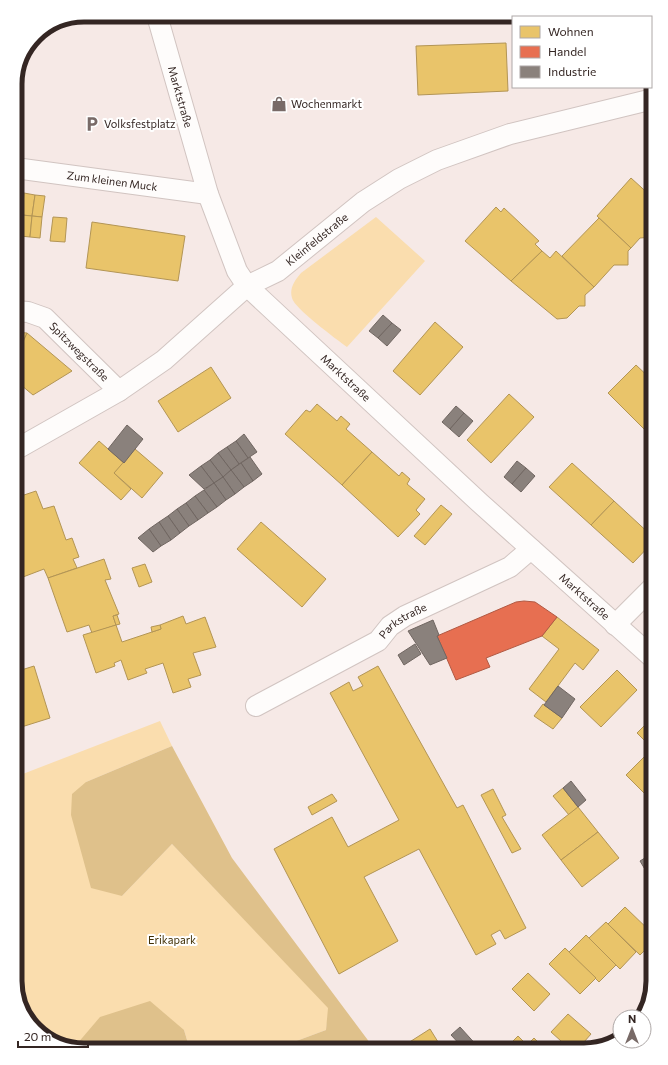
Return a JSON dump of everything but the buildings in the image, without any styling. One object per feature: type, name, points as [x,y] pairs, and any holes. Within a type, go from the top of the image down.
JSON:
[{"type":"street","name":"Marktstraße","points":[[159,22],[208,194],[237,271],[247,286],[531,549],[646,652]]},
{"type":"street","name":"Kleinfeldstraße","points":[[22,446],[119,391],[164,360],[247,286],[278,271],[363,202],[399,179],[437,160],[471,147],[524,130],[646,101]]},
{"type":"street","name":"Zum kleinen Muck","points":[[22,169],[208,194]]},
{"type":"street","name":"Spitzwegstraße","points":[[22,312],[45,318],[119,391]]},
{"type":"street","name":"Parkstraße","points":[[256,706],[378,641],[390,626],[405,616],[510,567],[531,549]]},
{"type":"street","points":[[615,625],[646,595]]},
{"type":"green space","points":[[376,217],[425,261],[347,347],[316,323],[294,303],[291,291],[295,281],[301,273]]},
{"type":"green space","name":"Erikapark","points":[[160,721],[172,746],[86,782],[122,896],[172,844],[329,1008],[326,1030],[291,1043],[188,1043],[184,1030],[80,1043],[64,1040],[43,1028],[28,1008],[23,993],[22,981],[22,774]]},
{"type":"shaded area","points":[[172,746],[232,858],[370,1043],[291,1043],[326,1030],[328,1008],[172,844],[122,896],[91,888],[71,815],[72,794],[86,782]]},
{"type":"shaded area","points":[[150,1001],[184,1030],[188,1043],[78,1043],[100,1017]]},
{"type":"place","name":"Wochenmarkt","points":[[279,104]]},
{"type":"place","name":"Volksfestplatz","points":[[92,124]]}]
